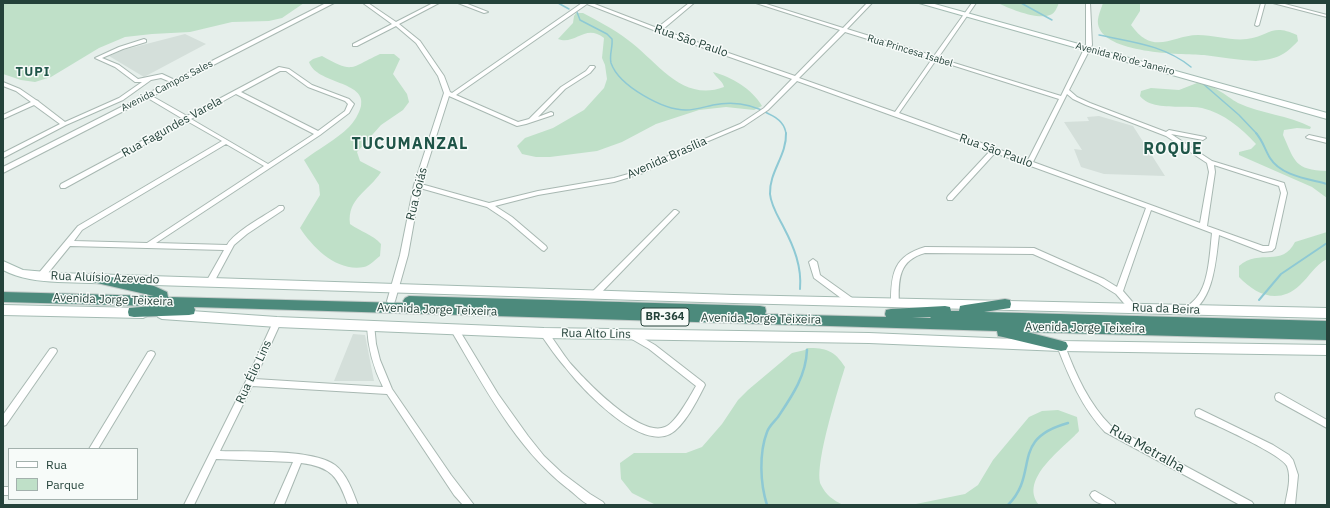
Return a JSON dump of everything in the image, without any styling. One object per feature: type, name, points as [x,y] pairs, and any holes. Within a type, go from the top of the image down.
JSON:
[{"type":"highway","points":[[92,278],[154,291],[163,295]]},
{"type":"highway","name":"Avenida Jorge Teixeira","points":[[3,290],[163,295],[393,295],[893,309],[1327,326]]},
{"type":"highway","name":"Avenida Jorge Teixeira","points":[[3,297],[1327,335]]},
{"type":"highway","points":[[893,309],[990,308],[1005,304]]},
{"type":"highway","points":[[134,312],[253,309],[271,305]]},
{"type":"highway","points":[[972,325],[1042,340],[1061,346]]},
{"type":"main road","name":"Avenida Rio de Janeiro","points":[[923,3],[967,13],[1327,116]]},
{"type":"main road","name":"Avenida Rio de Janeiro","points":[[939,3],[967,13]]},
{"type":"main road","name":"Avenida Rio de Janeiro","points":[[1088,47],[1327,110]]},
{"type":"main road","name":"Rua Aluísio Azevedo","points":[[3,265],[17,273],[41,276],[210,282],[393,295],[595,294],[852,302],[893,309]]},
{"type":"main road","name":"Rua da Beira","points":[[1005,304],[1327,314]]},
{"type":"main road","points":[[3,310],[134,312],[277,322],[371,326]]},
{"type":"main road","name":"Rua Alto Lins","points":[[371,326],[544,333],[869,338],[1061,346]]},
{"type":"main road","points":[[1061,346],[1327,350]]},
{"type":"street","name":"Avenida Campos Sales","points":[[3,170],[331,3]]},
{"type":"street","points":[[365,3],[396,24],[418,42],[427,52],[450,94],[517,124],[523,124],[532,119],[551,114]]},
{"type":"street","points":[[355,45],[437,3]]},
{"type":"street","points":[[460,3],[486,12]]},
{"type":"street","points":[[450,94],[584,3]]},
{"type":"street","name":"Rua São Paulo","points":[[588,3],[658,30],[798,78],[1148,208],[1263,249],[1270,249],[1274,245],[1284,189],[1282,185],[1210,162]]},
{"type":"street","points":[[658,30],[692,3]]},
{"type":"street","name":"Rua Princesa Isabel","points":[[758,3],[1062,98]]},
{"type":"street","name":"Avenida Brasília","points":[[418,186],[489,205],[538,193],[625,178],[732,130],[764,111],[870,3]]},
{"type":"street","points":[[896,114],[974,3]]},
{"type":"street","points":[[1030,163],[1088,47],[1088,3]]},
{"type":"street","points":[[1257,25],[1262,3]]},
{"type":"street","points":[[1275,3],[1327,16]]},
{"type":"street","points":[[144,41],[120,48],[98,58],[117,66],[134,80],[148,80],[162,76],[175,82]]},
{"type":"street","points":[[532,119],[559,92],[588,72],[592,67]]},
{"type":"street","name":"Rua Fagundes Varela","points":[[63,186],[281,68],[287,70],[310,86],[347,100],[352,105],[347,112],[318,134]]},
{"type":"street","points":[[3,156],[64,124],[121,98],[148,80]]},
{"type":"street","points":[[3,84],[18,90],[64,124]]},
{"type":"street","points":[[1066,91],[1088,104],[1160,131],[1184,143],[1210,162],[1212,172],[1203,227]]},
{"type":"street","points":[[236,92],[318,134]]},
{"type":"street","name":"Rua Goiás","points":[[393,295],[418,186],[450,94]]},
{"type":"street","points":[[148,96],[268,166]]},
{"type":"street","points":[[3,118],[36,102]]},
{"type":"street","points":[[1160,131],[1203,138]]},
{"type":"street","points":[[150,244],[318,134]]},
{"type":"street","points":[[1308,136],[1327,141]]},
{"type":"street","points":[[41,276],[80,228],[225,142]]},
{"type":"street","points":[[950,198],[994,150]]},
{"type":"street","points":[[489,205],[510,219],[544,248]]},
{"type":"street","points":[[210,282],[229,248],[245,232],[281,208]]},
{"type":"street","points":[[1119,292],[1148,208]]},
{"type":"street","points":[[595,294],[676,212]]},
{"type":"street","points":[[1188,310],[1204,293],[1216,232]]},
{"type":"street","points":[[67,243],[150,244],[229,248]]},
{"type":"street","points":[[893,309],[898,271],[910,254],[925,250],[1027,250],[1042,254],[1093,277],[1119,292],[1132,307]]},
{"type":"street","points":[[813,262],[817,276],[852,302]]},
{"type":"street","name":"Rua Élio Lins","points":[[189,505],[250,382],[277,322]]},
{"type":"street","points":[[371,326],[372,346],[375,358],[388,391],[455,488],[469,505]]},
{"type":"street","points":[[455,330],[492,392],[534,451],[557,474],[596,504]]},
{"type":"street","points":[[544,333],[570,368],[606,404],[644,431],[658,434],[669,430],[677,422],[701,385],[649,344],[628,334]]},
{"type":"street","name":"Rua Metralha","points":[[1061,346],[1089,404],[1108,429],[1248,505]]},
{"type":"street","points":[[3,422],[53,351]]},
{"type":"street","points":[[94,448],[151,354]]},
{"type":"street","points":[[250,382],[388,391]]},
{"type":"street","points":[[1279,397],[1327,424]]},
{"type":"street","points":[[1200,413],[1270,448],[1286,458],[1293,470],[1294,475],[1290,505]]},
{"type":"street","points":[[213,455],[298,459],[321,462],[338,474],[353,505]]},
{"type":"street","points":[[279,505],[298,459]]},
{"type":"street","points":[[1095,496],[1111,505]]},
{"type":"shaded area","points":[[185,34],[206,44],[144,77],[109,56],[123,50]]},
{"type":"shaded area","points":[[1099,116],[1133,126],[1165,176],[1104,174],[1081,167],[1074,149],[1082,150],[1064,122],[1089,121],[1087,117]]},
{"type":"shaded area","points":[[353,334],[365,335],[374,381],[334,381]]},
{"type":"green space","points":[[3,3],[304,3],[282,18],[269,21],[232,22],[190,32],[125,37],[99,48],[51,77],[35,82],[21,80],[3,74]]},
{"type":"green space","points":[[998,3],[1059,3],[1056,10],[1050,15],[1038,16],[1024,13]]},
{"type":"green space","points":[[1103,3],[1140,3],[1140,11],[1131,25],[1139,35],[1155,42],[1163,42],[1198,35],[1247,39],[1276,30],[1297,35],[1298,41],[1279,56],[1256,61],[1204,55],[1162,53],[1128,47],[1113,41],[1103,34],[1098,22]]},
{"type":"green space","points":[[576,13],[583,13],[617,32],[671,77],[683,85],[695,89],[709,90],[724,87],[713,72],[741,84],[753,94],[762,106],[754,110],[726,107],[699,110],[656,124],[622,142],[597,151],[550,157],[536,157],[522,154],[517,146],[525,138],[553,128],[584,110],[604,88],[607,79],[605,65],[602,58],[604,38],[597,34],[591,33],[570,40],[558,39],[573,23]]},
{"type":"green space","points":[[380,54],[394,54],[400,59],[393,74],[407,94],[409,102],[403,110],[381,125],[357,152],[360,161],[381,172],[355,201],[350,215],[350,224],[374,238],[381,244],[380,256],[372,263],[364,267],[354,268],[344,266],[327,257],[305,236],[300,228],[320,195],[319,185],[304,160],[349,127],[356,118],[361,106],[361,98],[356,92],[349,87],[321,75],[313,69],[309,62],[322,56],[340,65],[352,67]]},
{"type":"green space","points":[[1197,83],[1213,87],[1247,107],[1293,120],[1311,127],[1310,129],[1297,128],[1284,130],[1283,135],[1293,158],[1297,162],[1308,169],[1327,171],[1327,198],[1312,187],[1239,155],[1239,152],[1251,149],[1256,144],[1232,122],[1218,114],[1195,107],[1161,106],[1146,101],[1140,96],[1141,91],[1151,88],[1179,90]]},
{"type":"green space","points":[[1327,232],[1327,259],[1319,264],[1300,285],[1292,291],[1284,295],[1276,296],[1260,293],[1239,277],[1239,266],[1247,261],[1255,258],[1284,254],[1290,250],[1295,242]]},
{"type":"green space","points":[[807,348],[829,351],[841,361],[845,367],[823,445],[819,476],[821,485],[825,492],[843,505],[656,505],[632,493],[621,479],[620,463],[634,453],[686,453],[702,447],[722,424],[738,400],[748,390],[792,353],[805,350]]},
{"type":"green space","points":[[1058,410],[1077,417],[1079,431],[1054,455],[1038,475],[1034,485],[1034,495],[1039,505],[911,505],[965,494],[978,485],[993,460],[1029,417],[1042,411]]},
{"type":"waterway","points":[[558,3],[569,9]]},
{"type":"waterway","points":[[1021,3],[1052,20]]},
{"type":"waterway","points":[[577,12],[580,20],[607,34],[612,39],[611,63],[623,80],[643,95],[666,106],[686,110],[728,103],[742,104],[756,108],[778,119],[783,124],[786,134]]},
{"type":"waterway","points":[[1099,35],[1135,42],[1159,49],[1191,67]]},
{"type":"waterway","points":[[1201,82],[1239,115],[1257,134]]},
{"type":"waterway","points":[[1256,133],[1270,158],[1281,169],[1296,176],[1327,184]]},
{"type":"waterway","points":[[786,134],[784,149],[772,178],[770,194],[774,207],[791,242],[796,257],[800,273],[800,289]]},
{"type":"waterway","points":[[1259,300],[1281,274],[1327,243]]},
{"type":"waterway","points":[[767,505],[761,468],[764,440],[769,428],[778,417],[801,377],[807,350]]},
{"type":"waterway","points":[[1008,505],[1017,493],[1023,481],[1028,458],[1038,438],[1050,430],[1068,423]]},
{"type":"district","name":"TUPI","points":[[33,72]]},
{"type":"district","name":"TUCUMANZAL","points":[[410,144]]},
{"type":"district","name":"ROQUE","points":[[1173,149]]}]
